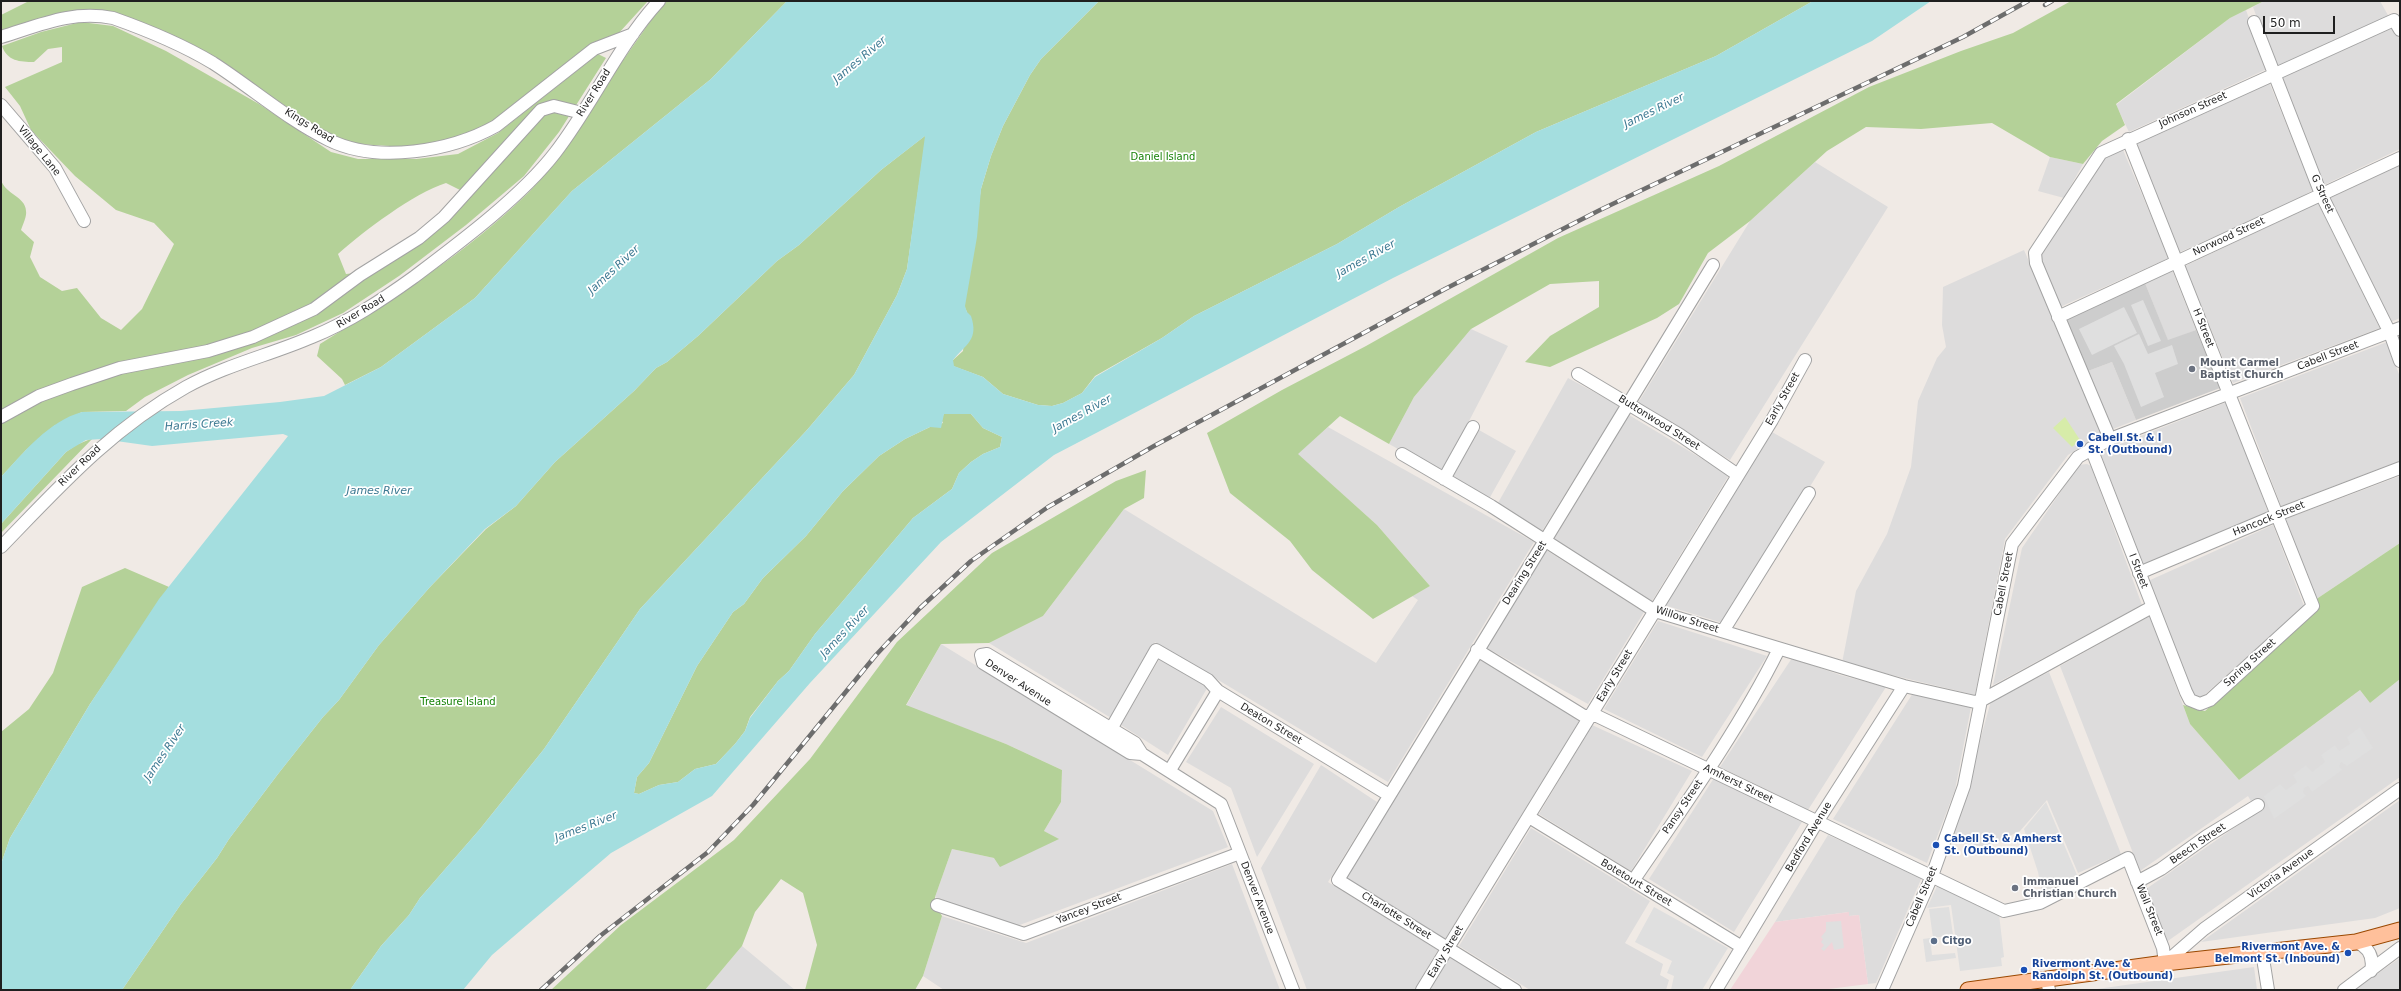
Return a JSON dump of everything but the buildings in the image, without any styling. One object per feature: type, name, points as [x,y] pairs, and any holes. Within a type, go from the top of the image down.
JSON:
[{"type":"main road","points":[[1968,990],[2048,985],[2165,964],[2356,942],[2400,930]]},
{"type":"street","name":"River Road","points":[[1,546],[101,446],[170,397],[215,372],[330,330],[388,295],[527,186],[556,151],[632,34],[659,1]]},
{"type":"street","name":"Kings Road","points":[[1,37],[71,16],[96,15],[114,18],[211,62],[328,140],[356,149],[383,151],[441,147],[480,134],[496,126],[594,49],[632,34]]},
{"type":"street","name":"G Street","points":[[2254,22],[2273,75],[2321,194],[2395,331],[2400,361]]},
{"type":"street","name":"Johnson Street","points":[[2058,317],[2036,263],[2034,252],[2101,153],[2128,139],[2273,75],[2397,25]]},
{"type":"street","name":"Village Lane","points":[[1,106],[55,168],[84,221]]},
{"type":"street","points":[[1,417],[40,396],[72,384],[120,368],[208,351],[253,337],[314,309],[360,275],[419,238],[444,217],[541,110],[554,106],[582,113]]},
{"type":"street","name":"H Street","points":[[2128,139],[2313,606]]},
{"type":"street","name":"Norwood Street","points":[[2058,317],[2400,158]]},
{"type":"street","name":"Dearing Street","points":[[1338,880],[1713,265]]},
{"type":"street","points":[[2058,317],[2110,439]]},
{"type":"street","name":"Cabell Street","points":[[1882,990],[1932,876],[1964,786],[2012,544],[2067,469],[2078,457],[2091,448],[2110,439],[2395,331]]},
{"type":"street","name":"Early Street","points":[[1422,990],[1772,420],[1805,360]]},
{"type":"street","name":"Buttonwood Street","points":[[1578,374],[1680,435],[1738,475]]},
{"type":"street","points":[[1444,479],[1473,427]]},
{"type":"street","name":"I Street","points":[[2091,448],[2186,692]]},
{"type":"street","name":"Willow Street","points":[[1402,454],[1545,541],[1655,611],[1904,686],[1975,702],[1982,700]]},
{"type":"street","name":"Hancock Street","points":[[2139,573],[2277,515],[2400,468]]},
{"type":"street","points":[[1723,631],[1809,493]]},
{"type":"street","name":"Spring Street","points":[[2186,692],[2190,700],[2200,704],[2210,700],[2313,606]]},
{"type":"street","points":[[1982,700],[2152,607]]},
{"type":"street","name":"Pansy Street","points":[[1633,881],[1708,770],[1767,672],[1779,649]]},
{"type":"street","name":"Deaton Street","points":[[1111,729],[1156,650],[1208,680],[1218,692],[1389,795]]},
{"type":"street","name":"Amherst Street","points":[[1477,650],[1584,716],[1597,716],[2004,911]]},
{"type":"street","name":"Denver Avenue","points":[[1142,754],[1136,743],[988,654],[981,655],[983,663],[1130,753],[1142,754],[1170,770],[1221,804],[1293,990]]},
{"type":"street","name":"Bedford Avenue","points":[[1716,990],[1817,822],[1904,686]]},
{"type":"street","points":[[1170,770],[1218,692]]},
{"type":"street","name":"Victoria Avenue","points":[[2165,964],[2204,929],[2400,789]]},
{"type":"street","name":"Beech Street","points":[[2137,882],[2161,869],[2207,836],[2258,805]]},
{"type":"street","name":"Botetourt Street","points":[[1529,817],[1742,947]]},
{"type":"street","name":"Yancey Street","points":[[937,905],[1024,934],[1240,852]]},
{"type":"street","name":"Wall Street","points":[[2004,911],[2040,903],[2128,858],[2163,948],[2165,964]]},
{"type":"street","name":"Charlotte Street","points":[[1338,880],[1515,990]]},
{"type":"street","points":[[2356,942],[2369,951],[2372,960],[2371,971]]},
{"type":"street","points":[[2344,990],[2400,948]]},
{"type":"street","points":[[2262,952],[2268,990]]},
{"type":"shaded area","points":[[2264,1],[2380,1],[2389,17],[2276,70],[2253,7]]},
{"type":"shaded area","points":[[2246,10],[2267,69],[2129,132],[2116,105],[2230,18]]},
{"type":"shaded area","points":[[2392,25],[2400,40],[2400,149],[2324,185],[2279,78]]},
{"type":"shaded area","points":[[2269,82],[2313,190],[2289,204],[2180,252],[2133,145]]},
{"type":"shaded area","points":[[2123,150],[2169,258],[2060,307],[2040,258],[2043,247],[2105,154]]},
{"type":"shaded area","points":[[2050,157],[2083,164],[2064,198],[2038,191]]},
{"type":"shaded area","points":[[1815,162],[1888,207],[1730,460],[1638,403],[1750,221]]},
{"type":"shaded area","points":[[2400,165],[2400,318],[2391,322],[2330,198]]},
{"type":"shaded area","points":[[2318,203],[2380,328],[2233,383],[2185,266]]},
{"type":"shaded area","points":[[2024,250],[2102,433],[2068,455],[2005,539],[1975,695],[1842,663],[1856,591],[1887,534],[1911,467],[1918,401],[1937,358],[1946,347],[1942,325],[1943,287]]},
{"type":"shaded area","points":[[2172,270],[2196,330],[2168,341],[2145,283]]},
{"type":"shaded area","points":[[2145,283],[2168,340],[2196,330],[2220,388],[2136,420],[2112,362],[2088,371],[2066,320]]},
{"type":"shaded area","points":[[2143,300],[2161,341],[2148,346],[2131,305]]},
{"type":"shaded area","points":[[2124,307],[2137,333],[2092,355],[2079,329]]},
{"type":"shaded area","points":[[1471,329],[1508,346],[1442,473],[1389,444],[1414,397]]},
{"type":"shaded area","points":[[2139,334],[2148,354],[2172,345],[2178,364],[2155,373],[2164,397],[2141,407],[2124,364],[2114,346]]},
{"type":"shaded area","points":[[2387,342],[2400,377],[2400,461],[2281,506],[2240,398]]},
{"type":"shaded area","points":[[2112,362],[2136,420],[2113,429],[2088,371]]},
{"type":"shaded area","points":[[1568,378],[1620,406],[1542,531],[1498,503]]},
{"type":"shaded area","points":[[2227,402],[2268,512],[2143,565],[2100,452]]},
{"type":"shaded area","points":[[1629,415],[1729,475],[1652,601],[1554,539]]},
{"type":"shaded area","points":[[1328,427],[1534,542],[1388,782],[1155,642],[1111,718],[989,643],[1043,616],[1124,509],[1376,663],[1418,600],[1412,596],[1430,586],[1377,525],[1297,454]]},
{"type":"shaded area","points":[[1479,430],[1516,451],[1489,499],[1451,478]]},
{"type":"shaded area","points":[[1772,432],[1825,462],[1726,624],[1664,605]]},
{"type":"shaded area","points":[[2087,464],[2091,466],[2142,605],[1993,685],[2022,548],[2079,465]]},
{"type":"shaded area","points":[[2400,476],[2400,543],[2315,600],[2286,519]]},
{"type":"shaded area","points":[[2273,525],[2304,606],[2202,697],[2193,697],[2148,581]]},
{"type":"shaded area","points":[[1546,550],[1644,612],[1588,704],[1485,647]]},
{"type":"shaded area","points":[[2150,616],[2190,724],[2239,780],[2360,690],[2370,703],[2400,679],[2400,777],[2165,943],[2146,889],[2257,812],[2248,796],[2140,871],[2060,666]]},
{"type":"shaded area","points":[[1658,621],[1767,656],[1702,757],[1604,709]]},
{"type":"shaded area","points":[[941,644],[1213,811],[1228,847],[1017,926],[935,897],[952,849],[994,858],[1058,839],[1044,831],[1061,802],[1062,770],[1006,744],[906,706]]},
{"type":"shaded area","points":[[1160,658],[1209,685],[1168,755],[1121,725]]},
{"type":"shaded area","points":[[1792,658],[1840,675],[1886,687],[1808,810],[1720,767]]},
{"type":"shaded area","points":[[1480,660],[1580,720],[1445,939],[1347,878]]},
{"type":"shaded area","points":[[2049,672],[2121,854],[2078,873],[2047,800],[2020,831],[1986,847],[1952,841],[1991,701]]},
{"type":"shaded area","points":[[1913,693],[1971,707],[1955,790],[1927,863],[1833,819]]},
{"type":"shaded area","points":[[1221,707],[1314,764],[1257,857],[1231,788],[1186,762]]},
{"type":"shaded area","points":[[1592,725],[1692,771],[1631,871],[1539,814]]},
{"type":"shaded area","points":[[2360,727],[2373,748],[2347,766],[2341,762],[2339,766],[2342,770],[2312,792],[2308,786],[2304,788],[2303,792],[2306,796],[2274,819],[2264,796],[2280,784],[2286,790],[2297,782],[2293,775],[2306,765],[2312,772],[2325,762],[2321,755],[2335,745],[2339,751],[2350,744],[2347,737]]},
{"type":"shaded area","points":[[1321,765],[1377,802],[1328,882],[1438,950],[1414,990],[1307,990],[1261,868]]},
{"type":"shaded area","points":[[1714,778],[1802,822],[1734,932],[1649,879]]},
{"type":"shaded area","points":[[2400,800],[2400,908],[2375,918],[2201,942]]},
{"type":"shaded area","points":[[2046,802],[2077,875],[2042,893],[2038,872],[2024,829]]},
{"type":"shaded area","points":[[1531,828],[1650,901],[1625,943],[1663,964],[1660,975],[1669,980],[1666,990],[1530,990],[1459,946]]},
{"type":"shaded area","points":[[1828,835],[1922,877],[1876,983],[1868,984],[1859,915],[1849,916],[1849,912],[1775,922]]},
{"type":"shaded area","points":[[1232,864],[1280,990],[944,990],[923,976],[942,916],[1026,943]]},
{"type":"shaded area","points":[[1938,884],[1999,914],[2004,957],[2001,958],[2002,966],[1960,971],[1951,905],[1927,908]]},
{"type":"shaded area","points":[[1654,907],[1728,948],[1702,990],[1671,990],[1674,976],[1667,973],[1672,961],[1635,942]]},
{"type":"shaded area","points":[[1949,907],[1953,935],[1933,938],[1929,909]]},
{"type":"shaded area","points":[[1849,912],[1849,916],[1859,915],[1868,984],[1821,990],[1730,990],[1775,922]]},
{"type":"shaded area","points":[[1841,921],[1844,948],[1834,950],[1832,942],[1824,951],[1821,949],[1824,945],[1821,942],[1823,939],[1821,937],[1826,931],[1826,922]]},
{"type":"shaded area","points":[[1930,938],[1932,955],[1955,953],[1956,958],[1926,962],[1923,939]]},
{"type":"shaded area","points":[[742,946],[795,990],[705,990]]},
{"type":"shaded area","points":[[1449,956],[1505,990],[1428,990]]},
{"type":"shaded area","points":[[2400,958],[2400,990],[2354,990]]},
{"type":"shaded area","points":[[2254,967],[2257,990],[2090,990]]},
{"type":"green space","points":[[29,1],[648,1],[618,34],[493,122],[448,142],[406,147],[357,144],[331,136],[254,85],[115,14],[1,33],[1,15]]},
{"type":"green space","points":[[667,1],[787,1],[711,79],[572,191],[475,298],[381,367],[345,385],[342,379],[317,356],[320,344],[375,310],[455,255],[505,215],[528,193],[557,159],[604,87],[656,13]]},
{"type":"green space","name":"Daniel Island","points":[[1099,1],[1813,1],[1716,56],[1536,132],[1399,207],[1337,244],[1194,316],[1162,338],[1095,376],[1082,393],[1063,403],[1052,406],[1038,405],[1003,394],[983,377],[953,366],[953,360],[963,351],[967,312],[964,306],[981,189],[991,156],[1003,126],[1030,75],[1041,59]]},
{"type":"green space","points":[[2071,1],[2264,1],[2230,18],[2116,104],[2125,125],[2102,141],[2083,164],[2050,157],[1992,123],[1921,129],[1866,127],[1827,151],[1750,221],[1708,253],[1679,304],[1657,318],[1550,367],[1525,362],[1550,336],[1599,307],[1599,281],[1550,284],[1471,329],[1414,397],[1389,444],[1340,416],[1298,454],[1377,525],[1430,586],[1373,619],[1312,570],[1290,541],[1230,493],[1207,433],[1558,238],[1719,166],[1869,87],[1961,51],[2013,33]]},
{"type":"green space","points":[[81,22],[113,26],[166,51],[259,104],[331,152],[358,159],[416,159],[458,154],[498,133],[598,54],[606,58],[559,132],[524,176],[466,225],[399,276],[343,313],[296,335],[252,348],[188,375],[145,397],[126,411],[82,412],[54,426],[26,450],[1,477],[1,180],[3,185],[25,206],[26,215],[21,230],[34,242],[30,257],[40,277],[62,291],[77,288],[101,318],[121,330],[142,309],[174,244],[154,223],[116,210],[75,176],[31,130],[20,106],[5,87],[62,62],[62,47],[48,49],[34,62],[29,62],[11,58],[4,51],[2,46],[41,32]],"holes":[[[446,183],[462,191],[422,231],[355,273],[346,274],[338,254],[390,214],[419,195]]]},
{"type":"green space","name":"Treasure Island","points":[[926,135],[907,269],[897,295],[854,375],[807,430],[640,609],[544,749],[480,829],[420,898],[409,915],[381,946],[350,990],[122,990],[181,904],[217,858],[229,839],[278,774],[323,717],[339,700],[379,645],[430,587],[486,529],[516,506],[555,462],[634,391],[656,368],[667,362],[698,336],[777,261],[799,245],[881,170]]},
{"type":"green space","points":[[944,414],[971,414],[983,428],[1002,437],[1000,447],[983,454],[971,462],[959,473],[952,489],[913,518],[815,634],[789,671],[778,681],[750,717],[745,731],[716,764],[695,769],[678,782],[659,785],[639,794],[634,793],[637,777],[649,763],[697,666],[733,612],[744,604],[763,578],[806,536],[843,491],[879,456],[905,439],[930,427],[943,423],[941,419]]},
{"type":"green space","points":[[2065,417],[2080,440],[2072,447],[2053,428]]},
{"type":"green space","points":[[93,438],[1,533],[1,524],[66,452],[76,445]]},
{"type":"green space","points":[[1146,470],[1144,498],[1124,509],[1043,616],[989,643],[941,644],[906,705],[1006,744],[1062,770],[1061,802],[1044,831],[1059,839],[1000,867],[994,858],[952,849],[935,897],[935,904],[942,916],[923,976],[915,990],[805,990],[817,945],[803,893],[781,879],[755,912],[742,946],[705,990],[551,990],[621,925],[734,840],[810,759],[897,642],[992,553],[1116,481]]},
{"type":"green space","points":[[2400,543],[2400,679],[2370,703],[2360,690],[2239,780],[2190,724],[2183,705],[2205,711],[2316,611],[2315,600]]},
{"type":"green space","points":[[125,568],[169,587],[90,704],[10,838],[1,864],[1,732],[29,709],[53,673],[82,587]]},
{"type":"water","name":"James River","points":[[787,1],[1099,1],[1041,59],[1030,75],[1003,126],[991,156],[981,189],[977,237],[965,306],[967,312],[971,316],[973,324],[972,336],[967,345],[953,360],[954,366],[983,377],[1003,394],[1038,405],[1052,406],[1063,403],[1082,393],[1095,377],[1162,338],[1194,316],[1337,244],[1399,207],[1536,132],[1716,56],[1813,1],[1931,1],[1872,41],[1393,278],[1054,455],[941,542],[810,683],[712,796],[611,853],[492,955],[463,990],[350,990],[381,946],[409,915],[420,898],[480,829],[544,749],[640,609],[807,430],[854,375],[897,295],[907,269],[925,136],[881,170],[799,245],[777,261],[698,336],[667,362],[656,368],[634,391],[555,462],[516,506],[485,529],[430,587],[379,645],[339,700],[323,717],[278,774],[229,839],[217,858],[181,904],[122,990],[1,990],[1,864],[10,838],[90,704],[159,599],[288,436],[283,434],[152,446],[102,439],[86,440],[66,452],[1,524],[1,477],[38,438],[59,422],[82,412],[181,411],[280,402],[324,396],[381,367],[475,298],[572,191],[711,79]],"holes":[[[944,414],[971,414],[983,428],[1002,437],[1000,447],[983,454],[971,462],[959,473],[952,489],[913,518],[815,634],[789,671],[778,681],[750,718],[745,731],[716,764],[695,769],[678,782],[659,785],[639,794],[634,793],[637,777],[649,763],[697,666],[733,612],[744,604],[763,578],[806,536],[843,491],[879,456],[905,439],[930,427],[941,428]]]},
{"type":"railway","points":[[541,990],[600,936],[708,852],[753,805],[876,655],[920,608],[971,561],[1048,507],[1154,446],[1445,289],[1600,210],[1963,37],[2028,1]]},
{"type":"railway","points":[[2045,5],[2052,1]]},
{"type":"place","name":"Mount Carmel Baptist Church","points":[[2192,369]]},
{"type":"place","name":"Cabell St. & I St. (Outbound)","points":[[2080,444]]},
{"type":"place","name":"Cabell St. & Amherst St. (Outbound)","points":[[1936,845]]},
{"type":"place","name":"Immanuel Christian Church","points":[[2015,888]]},
{"type":"place","name":"Citgo","points":[[1934,941]]},
{"type":"place","name":"Rivermont Ave. & Belmont St. (Inbound)","points":[[2348,953]]},
{"type":"place","name":"Rivermont Ave. & Randolph St. (Outbound)","points":[[2024,970]]},
{"type":"water label","name":"Harris Creek","points":[[199,425]]}]
